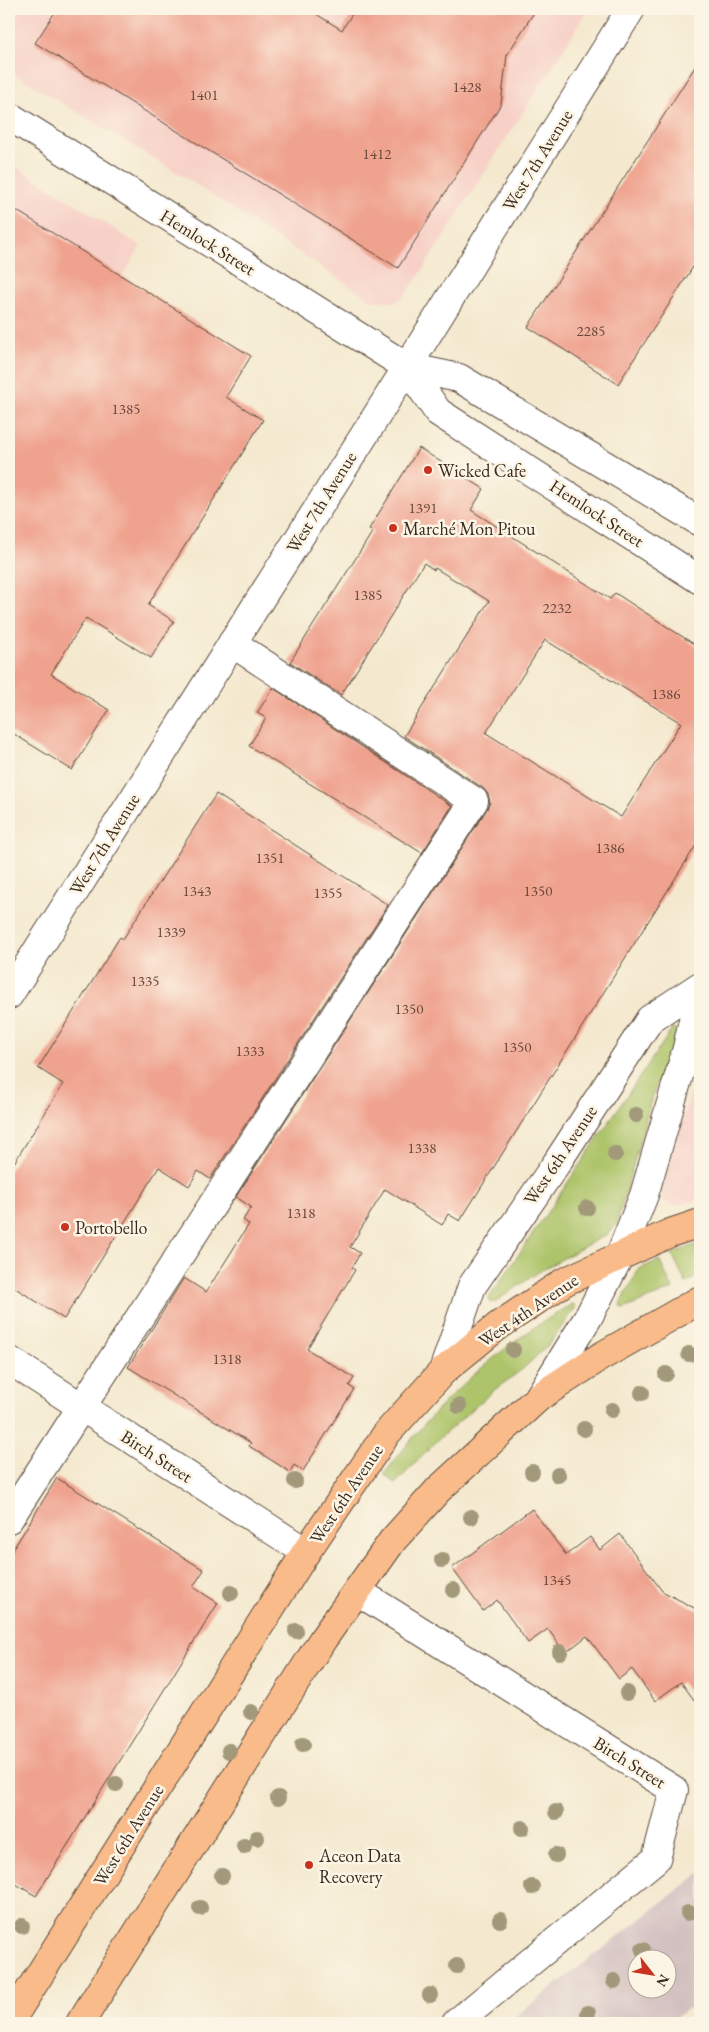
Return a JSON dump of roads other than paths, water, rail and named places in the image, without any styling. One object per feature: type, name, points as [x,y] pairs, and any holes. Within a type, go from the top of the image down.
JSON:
[{"type":"main road","name":"West 4th Avenue","points":[[443,1371],[498,1326],[564,1282],[670,1233],[700,1223]]},
{"type":"main road","points":[[539,1397],[600,1357],[700,1300]]},
{"type":"main road","name":"West 6th Avenue","points":[[9,2023],[306,1552],[387,1433],[443,1371]]},
{"type":"main road","name":"West 6th Avenue","points":[[80,2023],[323,1639],[393,1540],[438,1490],[539,1397]]},
{"type":"street","name":"West 7th Avenue","points":[[9,995],[407,367],[631,9]]},
{"type":"street","name":"Hemlock Street","points":[[9,116],[407,367],[459,378],[700,522]]},
{"type":"street","name":"Hemlock Street","points":[[407,367],[438,412],[700,580]]},
{"type":"street","points":[[9,1519],[474,801],[232,643]]},
{"type":"street","name":"West 6th Avenue","points":[[539,1397],[590,1316],[620,1255],[644,1195],[687,1048],[700,986]]},
{"type":"street","name":"West 6th Avenue","points":[[443,1371],[472,1286],[556,1164],[650,1019],[700,986]]},
{"type":"street","name":"Birch Street","points":[[9,1360],[306,1552]]},
{"type":"street","name":"Birch Street","points":[[357,1591],[674,1790],[656,1859],[456,2023]]},
{"type":"place","name":"Wicked Cafe","points":[[428,470]]},
{"type":"place","name":"Marché Mon Pitou","points":[[393,528]]},
{"type":"place","name":"Portobello","points":[[65,1227]]},
{"type":"place","name":"Aceon Data Recovery","points":[[309,1865]]}]
